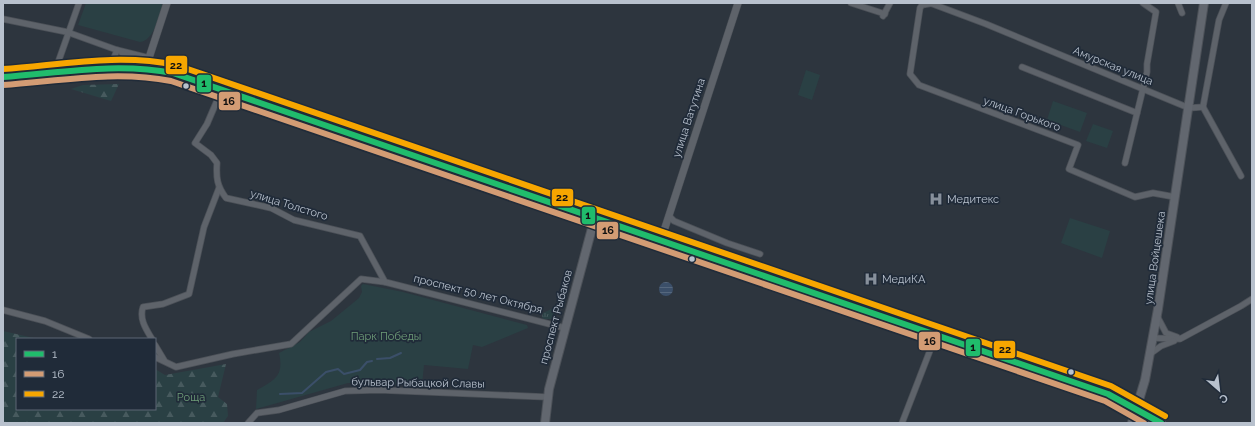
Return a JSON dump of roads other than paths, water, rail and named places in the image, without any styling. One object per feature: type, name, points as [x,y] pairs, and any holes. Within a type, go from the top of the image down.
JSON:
[{"type":"main road","name":"улица Войцешека","points":[[1132,423],[1150,354],[1157,316],[1204,3]]},
{"type":"main road","points":[[3,77],[54,74],[110,68],[146,67],[174,73],[1108,394],[1161,423]]},
{"type":"main road","name":"проспект Рыбаков","points":[[545,423],[547,397],[595,217]]},
{"type":"street","points":[[54,74],[67,32],[79,3]]},
{"type":"street","points":[[117,50],[146,67],[167,3]]},
{"type":"street","name":"улица Ватутина","points":[[661,240],[738,3]]},
{"type":"street","points":[[851,3],[884,15],[890,3]]},
{"type":"street","name":"улица Горького","points":[[1030,43],[953,10],[932,3],[922,5],[920,8],[910,74],[919,85],[1078,145],[1069,169],[1135,197],[1153,193],[1175,197]]},
{"type":"street","points":[[1125,163],[1143,89],[1156,12],[1144,3]]},
{"type":"street","points":[[1178,3],[1182,13]]},
{"type":"street","points":[[1226,3],[1219,20],[1203,107],[1241,176]]},
{"type":"street","points":[[3,19],[67,32],[117,50],[149,58]]},
{"type":"street","name":"Амурская улица","points":[[1030,43],[1189,108]]},
{"type":"street","points":[[110,68],[117,50]]},
{"type":"street","points":[[1022,67],[1137,113]]},
{"type":"street","points":[[151,338],[144,326],[141,314],[143,307],[163,304],[189,294],[204,227],[219,188],[216,178],[217,163],[211,155],[195,143],[207,124],[222,89]]},
{"type":"street","points":[[1189,108],[1203,107]]},
{"type":"street","name":"улица Толстого","points":[[219,188],[226,198],[271,208],[294,220],[360,236],[385,282]]},
{"type":"street","points":[[669,216],[674,221],[727,243],[760,254]]},
{"type":"street","name":"проспект 50 лет Октября","points":[[156,357],[176,367],[233,354],[291,344],[361,279],[385,282],[565,328]]},
{"type":"street","points":[[1150,354],[1161,346],[1185,338],[1252,299]]},
{"type":"street","points":[[3,310],[45,320],[87,338]]},
{"type":"street","points":[[1157,316],[1166,333],[1171,336],[1185,338]]},
{"type":"street","points":[[902,423],[936,335]]},
{"type":"street","points":[[1153,338],[1176,340]]},
{"type":"street","points":[[156,347],[164,361]]},
{"type":"street","name":"бульвар Рыбацкой Славы","points":[[248,423],[257,413],[279,410],[345,392],[379,390],[547,397]]},
{"type":"water","points":[[663,282],[669,282],[673,286],[673,292],[669,296],[663,296],[659,292],[659,286]]},
{"type":"waterway","points":[[377,359],[390,358],[401,353]]},
{"type":"waterway","points":[[280,394],[302,393],[326,372],[338,369],[344,374],[360,370],[367,362],[372,361]]},
{"type":"place","name":"Медитекс","points":[[936,199]]},
{"type":"place","name":"МедиКА","points":[[871,279]]},
{"type":"park label","name":"Парк Победы","points":[[386,336]]},
{"type":"park label","name":"Роща","points":[[191,397]]}]
